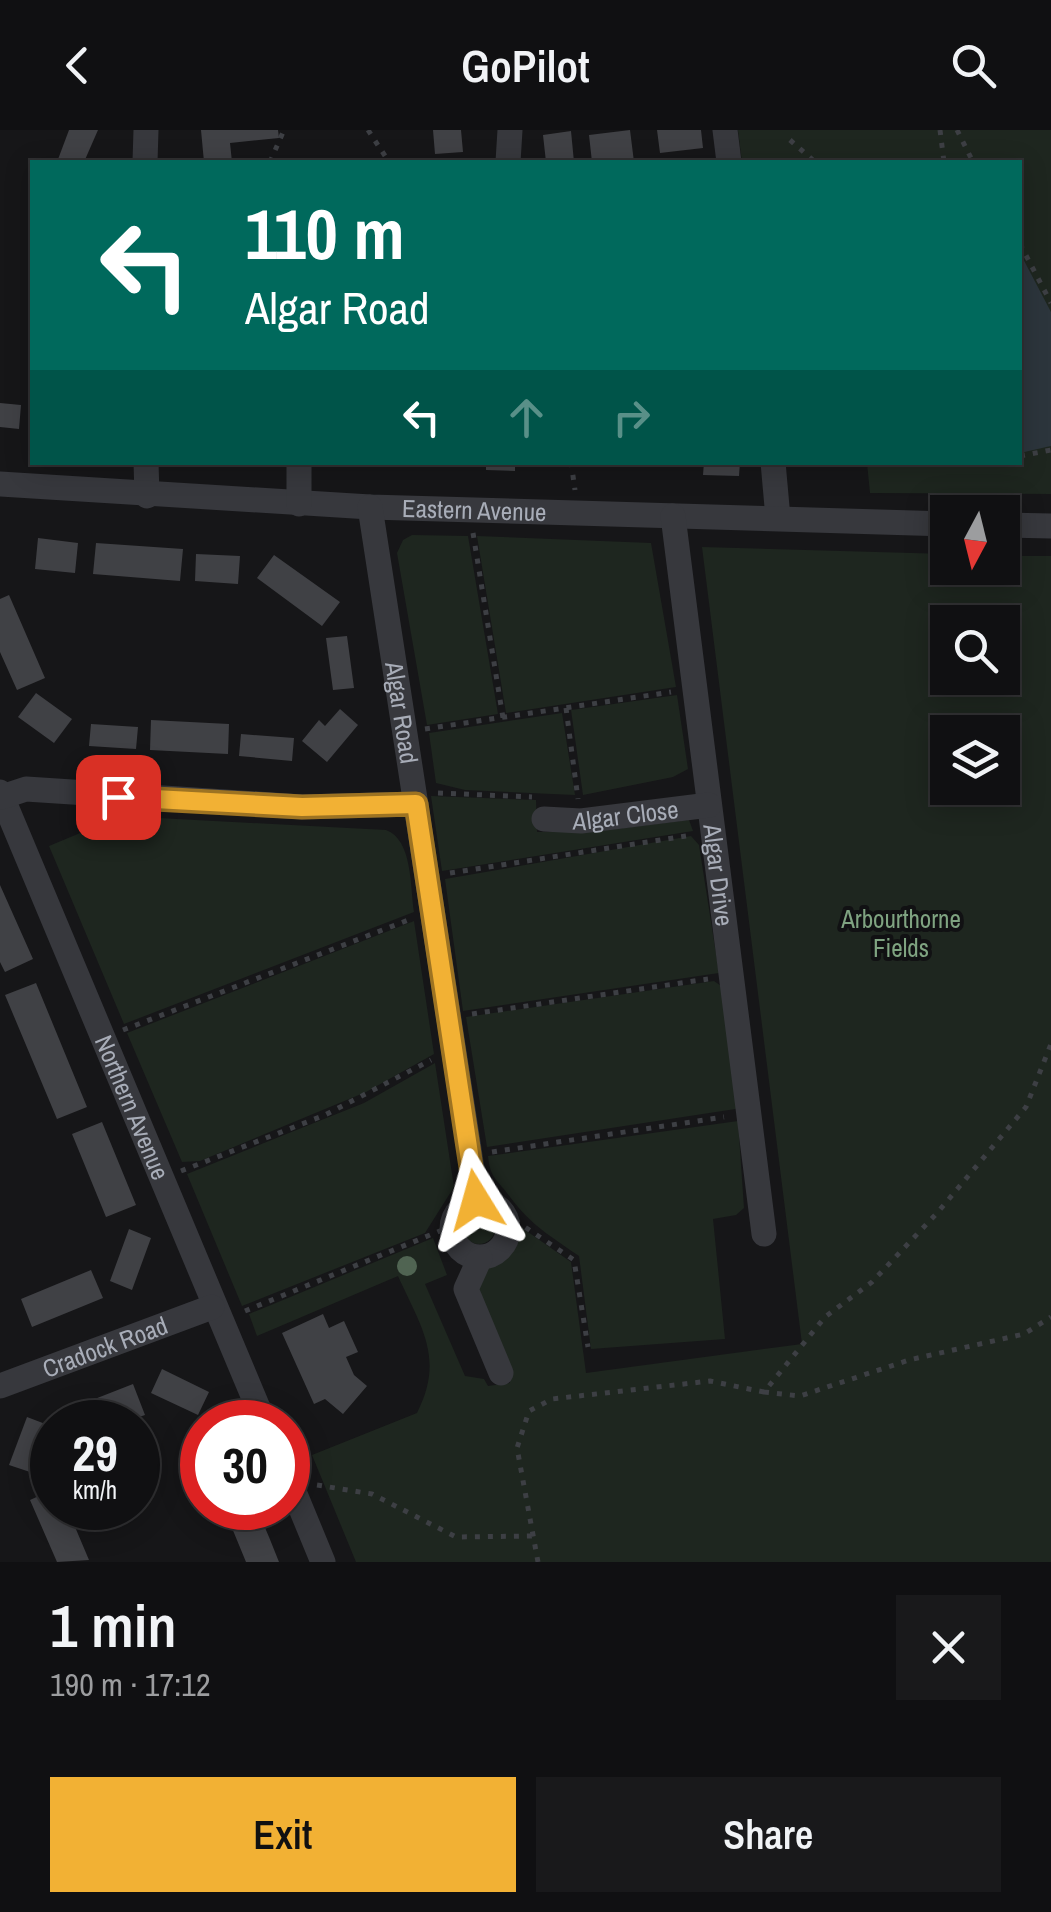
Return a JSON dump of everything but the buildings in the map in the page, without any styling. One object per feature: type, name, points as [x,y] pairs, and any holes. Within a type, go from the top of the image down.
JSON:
[{"type":"street","points":[[145,160],[146,130]]},
{"type":"street","points":[[508,160],[510,130]]},
{"type":"street","points":[[725,130],[729,160]]},
{"type":"street","points":[[146,465],[146,496]]},
{"type":"street","points":[[298,504],[299,465]]},
{"type":"street","points":[[772,465],[778,518]]},
{"type":"street","name":"Eastern Avenue","points":[[0,484],[298,504],[930,523]]},
{"type":"street","name":"Algar Road","points":[[370,507],[476,1200]]},
{"type":"street","name":"Algar Drive","points":[[672,516],[764,1234]]},
{"type":"street","points":[[1020,525],[1051,526]]},
{"type":"street","points":[[1,794],[26,789],[302,807],[416,798]]},
{"type":"street","name":"Northern Avenue","points":[[1,794],[215,1315],[254,1400]]},
{"type":"street","name":"Algar Close","points":[[544,819],[581,821],[709,804]]},
{"type":"street","points":[[476,1200],[492,1203],[504,1213],[507,1239],[494,1254],[480,1258],[462,1250],[452,1226],[457,1212],[476,1200]]},
{"type":"street","points":[[480,1258],[466,1289],[501,1373]]},
{"type":"street","name":"Cradock Road","points":[[0,1386],[215,1315]]},
{"type":"street","points":[[310,1530],[323,1562]]},
{"type":"path","points":[[271,160],[284,130]]},
{"type":"path","points":[[368,130],[388,160]]},
{"type":"path","points":[[940,130],[944,160]]},
{"type":"path","points":[[957,130],[973,160]]},
{"type":"path","points":[[790,140],[813,160]]},
{"type":"path","points":[[1022,248],[1051,303]]},
{"type":"path","points":[[1022,456],[1051,450]]},
{"type":"path","points":[[469,510],[503,718]]},
{"type":"path","points":[[406,732],[694,688]]},
{"type":"path","points":[[566,708],[581,821]]},
{"type":"path","points":[[416,798],[544,798],[544,819]]},
{"type":"path","points":[[427,876],[713,831]]},
{"type":"path","points":[[102,1038],[432,910]]},
{"type":"path","points":[[449,1017],[731,975]]},
{"type":"path","points":[[764,1392],[825,1317],[872,1282],[938,1212],[1026,1107],[1051,1044]]},
{"type":"path","points":[[160,1178],[356,1102],[453,1047]]},
{"type":"path","points":[[470,1155],[747,1113]]},
{"type":"path","points":[[504,1213],[574,1260],[588,1347]]},
{"type":"path","points":[[215,1315],[452,1226]]},
{"type":"path","points":[[538,1562],[517,1448],[529,1411],[552,1399],[710,1381],[800,1396],[908,1360],[1024,1334],[1051,1317]]},
{"type":"path","points":[[310,1483],[372,1494],[456,1536],[533,1536]]},
{"type":"green space","points":[[738,130],[1051,130],[1051,494],[870,493],[867,465],[1022,465],[1022,160],[742,160]]},
{"type":"green space","points":[[412,535],[468,536],[498,714],[427,725],[397,553],[403,540]]},
{"type":"green space","points":[[477,536],[651,543],[676,687],[506,713]]},
{"type":"green space","name":"Arbourthorne Fields","points":[[702,547],[930,554],[930,585],[1020,585],[1020,556],[1051,556],[1051,1562],[356,1562],[312,1455],[417,1413],[429,1376],[422,1327],[398,1276],[257,1336],[249,1314],[433,1238],[447,1275],[425,1284],[465,1376],[484,1379],[488,1386],[510,1383],[475,1276],[511,1252],[518,1225],[571,1262],[586,1373],[802,1344]]},
{"type":"green space","points":[[677,695],[688,769],[673,777],[583,795],[571,710]]},
{"type":"green space","points":[[562,713],[575,795],[465,790],[436,783],[429,733]]},
{"type":"green space","points":[[431,796],[536,800],[537,832],[598,831],[689,820],[693,831],[442,871]]},
{"type":"green space","points":[[121,816],[386,830],[395,835],[406,854],[414,912],[124,1024],[49,846]]},
{"type":"green space","points":[[691,836],[699,845],[719,973],[463,1011],[445,879]]},
{"type":"green space","points":[[414,921],[434,1054],[366,1092],[200,1161],[182,1162],[127,1033]]},
{"type":"green space","points":[[714,981],[721,986],[742,1108],[487,1147],[466,1017]]},
{"type":"green space","points":[[435,1063],[454,1187],[425,1233],[242,1306],[187,1174],[364,1103]]},
{"type":"green space","points":[[738,1121],[744,1208],[736,1215],[713,1219],[725,1339],[591,1349],[579,1256],[518,1207],[493,1175],[488,1156]]},
{"type":"green space","points":[[479,1212],[491,1216],[495,1228],[491,1240],[479,1244],[467,1240],[463,1228],[467,1216]]},
{"type":"shaded area","points":[[1022,257],[1051,312],[1051,446],[1022,453]]},
{"type":"route","points":[[118,797],[302,807],[416,804],[476,1200]]}]
